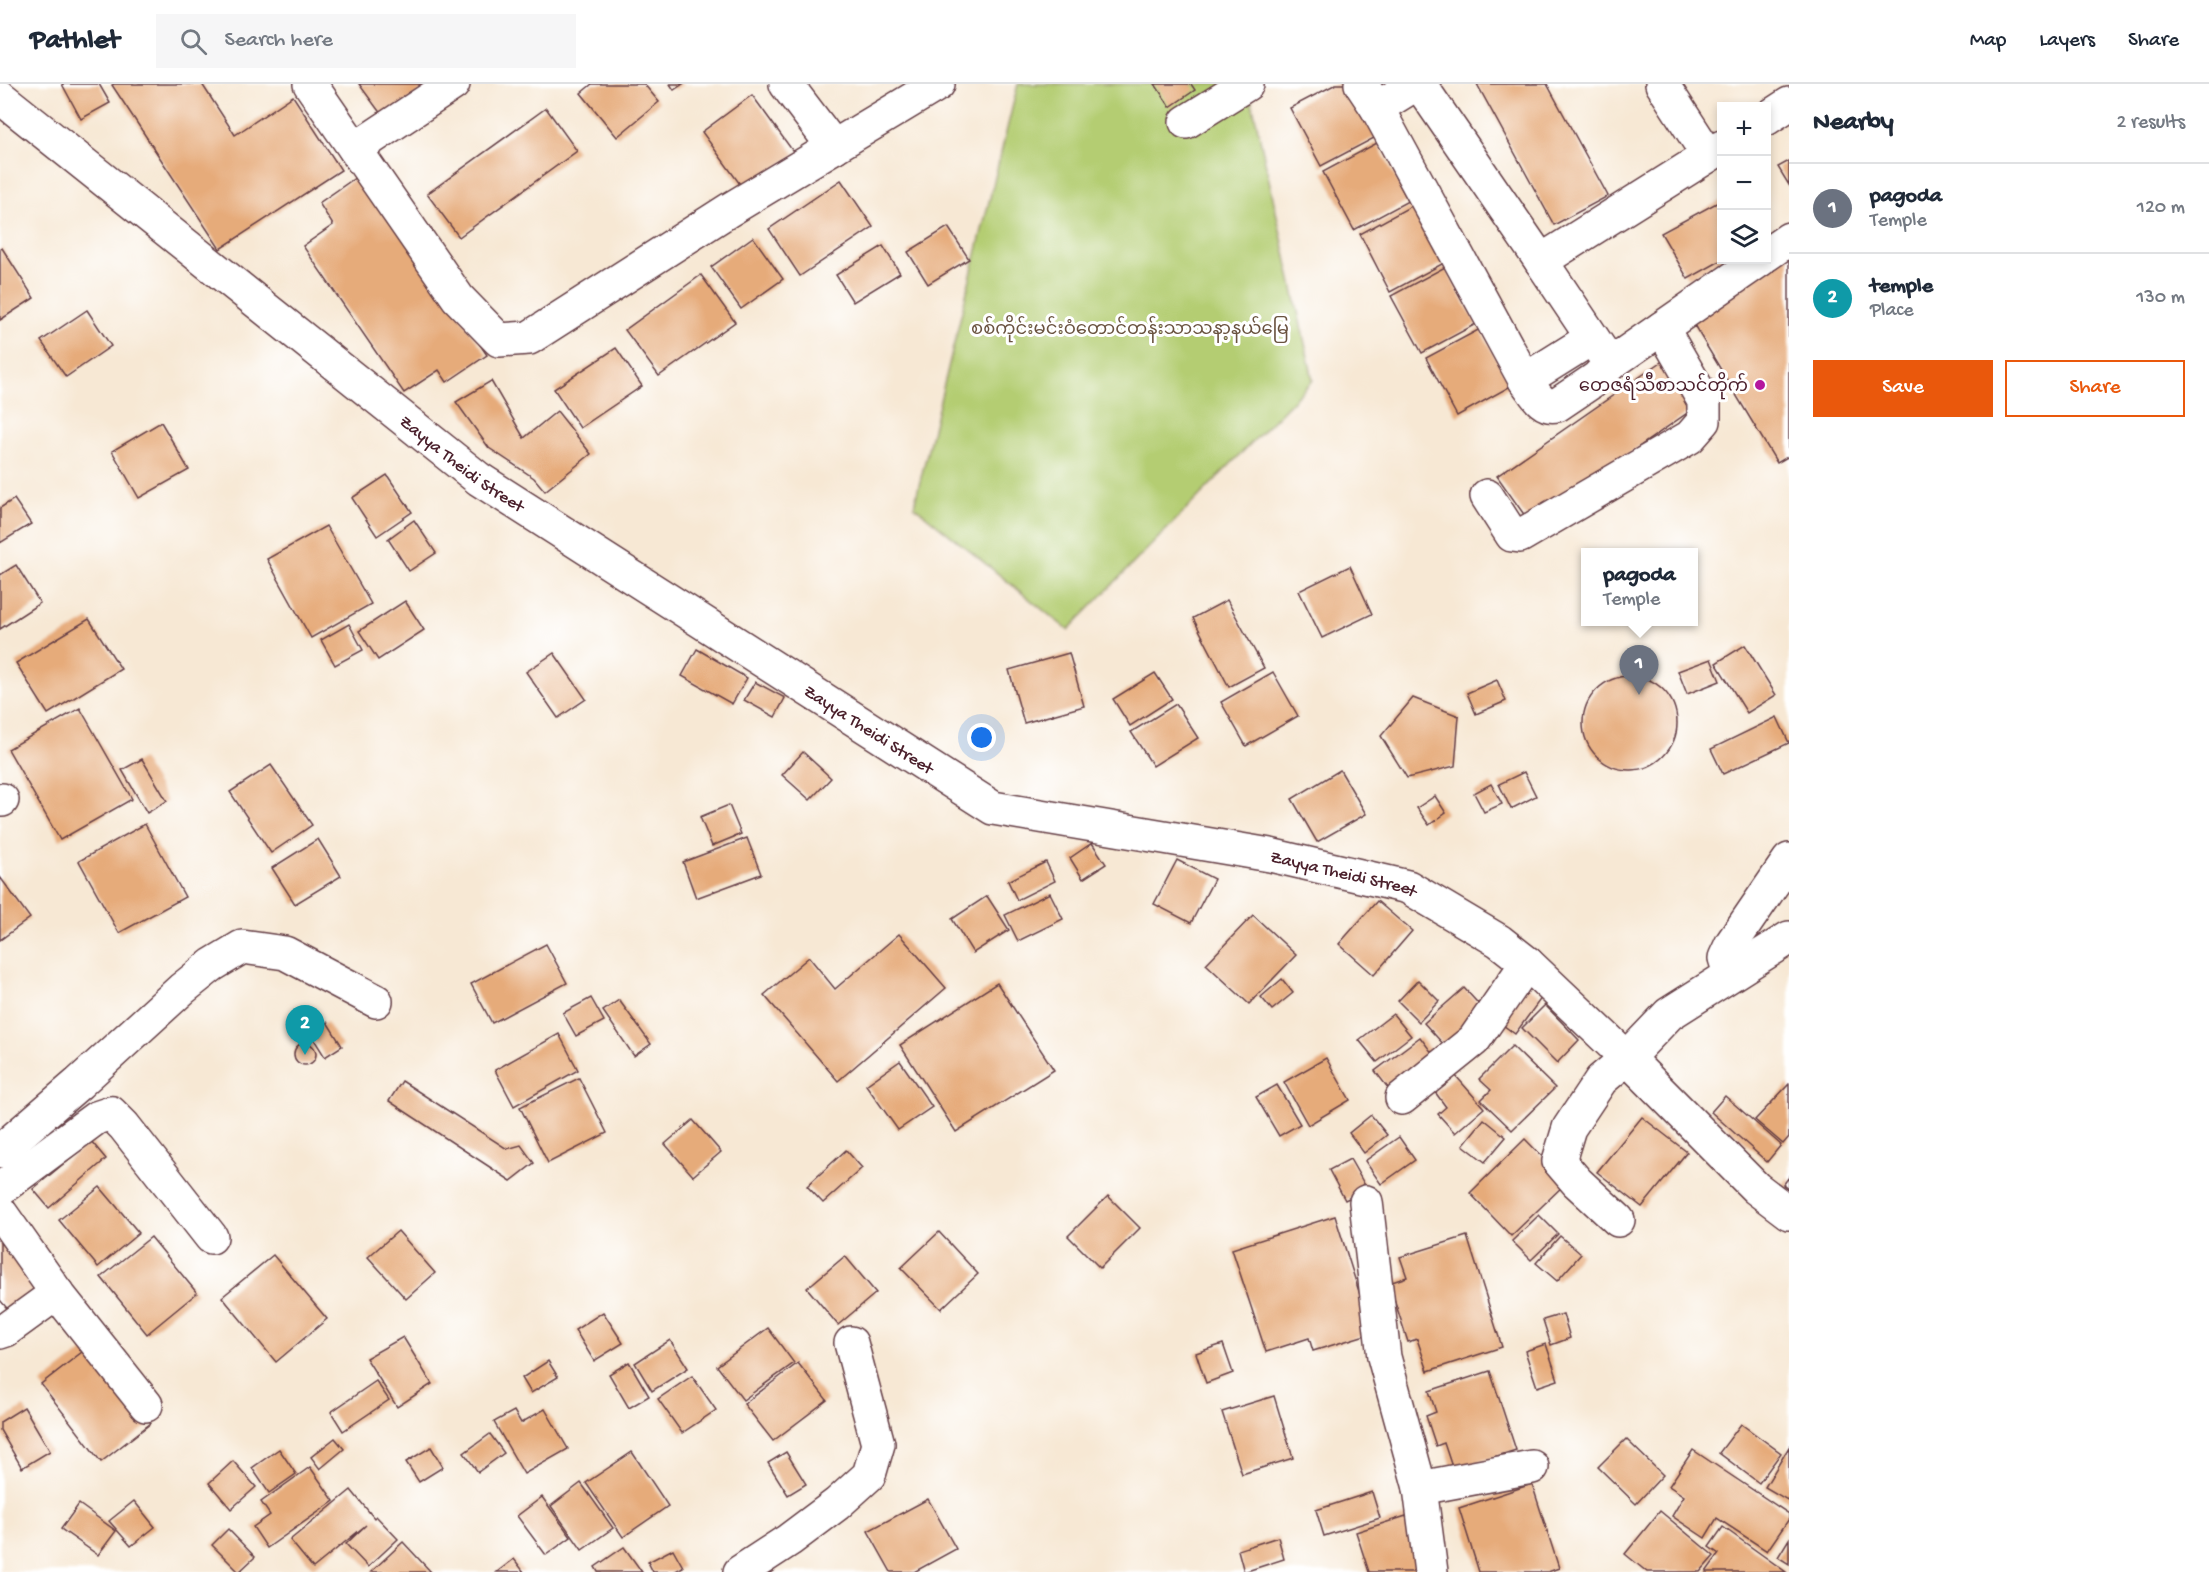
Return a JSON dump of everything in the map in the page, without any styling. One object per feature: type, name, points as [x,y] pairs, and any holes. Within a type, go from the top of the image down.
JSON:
[{"type":"street","points":[[310,84],[458,298],[499,340],[529,338],[729,210],[938,84]]},
{"type":"street","points":[[355,149],[453,84]]},
{"type":"street","points":[[786,84],[834,147]]},
{"type":"street","points":[[1186,122],[1247,84]]},
{"type":"street","points":[[1540,261],[1715,151],[1662,84]]},
{"type":"street","points":[[1418,86],[1425,92],[1540,261],[1601,351],[1597,378],[1557,405],[1550,407],[1543,404],[1525,380],[1369,96],[1418,86]]},
{"type":"street","name":"Zayya Theidi Street","points":[[0,97],[479,479],[993,808],[1270,855],[1408,887],[1499,941],[1527,963],[1627,1058],[1756,1188],[1789,1213]]},
{"type":"street","points":[[1771,116],[1789,104]]},
{"type":"street","points":[[1771,252],[1789,239]]},
{"type":"street","points":[[1601,351],[1662,328],[1754,264]]},
{"type":"street","points":[[1487,496],[1512,536],[1520,536],[1690,438],[1704,421],[1704,401],[1662,328]]},
{"type":"street","points":[[1730,974],[1725,958],[1732,943],[1789,860]]},
{"type":"street","points":[[1618,1220],[1577,1182],[1559,1161],[1569,1128],[1601,1080],[1627,1058],[1669,1014],[1789,938]]},
{"type":"street","points":[[0,1151],[182,989],[212,965],[242,947],[285,953],[376,1001]]},
{"type":"street","points":[[1402,1098],[1474,1040],[1527,963]]},
{"type":"street","points":[[0,1189],[96,1118],[111,1113],[145,1151],[211,1237]]},
{"type":"street","points":[[1366,1202],[1384,1357],[1420,1488],[1431,1572]]},
{"type":"street","points":[[0,1212],[57,1293],[146,1405]]},
{"type":"street","points":[[0,1332],[57,1293]]},
{"type":"street","points":[[739,1572],[789,1540],[837,1504],[869,1475],[878,1444],[851,1343]]},
{"type":"street","points":[[1420,1488],[1532,1467]]},
{"type":"green space","name":"စစ်ကိုင်းမင်းဝံတောင်တန်းသာသနာ့နယ်မြေ","points":[[1018,84],[1248,84],[1313,380],[1068,630],[914,506]]},
{"type":"building","points":[[62,84],[99,84],[110,103],[81,119]]},
{"type":"building","points":[[202,84],[235,135],[293,96],[341,170],[220,249],[112,85]]},
{"type":"building","points":[[359,84],[430,84],[384,118]]},
{"type":"building","points":[[592,84],[644,84],[659,102],[617,137],[581,93]]},
{"type":"building","points":[[670,84],[683,84],[674,90]]},
{"type":"building","points":[[1155,84],[1191,84],[1195,90],[1170,107]]},
{"type":"building","points":[[1336,84],[1347,84],[1376,137],[1321,166],[1290,108]]},
{"type":"building","points":[[1477,84],[1547,84],[1608,196],[1554,225]]},
{"type":"building","points":[[752,95],[795,154],[745,191],[702,132]]},
{"type":"building","points":[[546,108],[577,151],[459,237],[427,194]]},
{"type":"building","points":[[1377,143],[1408,201],[1354,230],[1323,172]]},
{"type":"building","points":[[1789,161],[1789,185],[1778,167]]},
{"type":"building","points":[[362,173],[487,355],[447,382],[439,370],[404,393],[303,246],[333,225],[319,203]]},
{"type":"building","points":[[841,180],[873,227],[800,276],[769,229]]},
{"type":"building","points":[[1717,203],[1717,263],[1688,279],[1661,233]]},
{"type":"building","points":[[1413,205],[1444,263],[1390,292],[1360,234]]},
{"type":"building","points":[[948,227],[969,259],[928,284],[908,252]]},
{"type":"building","points":[[753,237],[783,279],[741,309],[711,267]]},
{"type":"building","points":[[883,246],[900,273],[853,302],[836,275]]},
{"type":"building","points":[[2,248],[34,298],[0,320],[0,249]]},
{"type":"building","name":"တေဇရံသီစာသင်တိုက်","points":[[1789,255],[1789,456],[1777,463],[1688,315]]},
{"type":"building","points":[[1445,267],[1476,324],[1422,353],[1391,296]]},
{"type":"building","points":[[701,275],[735,322],[659,376],[625,330]]},
{"type":"building","points":[[87,310],[111,346],[66,377],[41,341]]},
{"type":"building","points":[[1480,329],[1511,386],[1457,416],[1426,358]]},
{"type":"building","points":[[616,348],[642,386],[580,428],[554,389]]},
{"type":"building","points":[[1667,358],[1700,404],[1530,523],[1497,476]]},
{"type":"building","points":[[491,381],[524,438],[557,411],[591,454],[545,491],[534,478],[489,448],[456,402]]},
{"type":"building","points":[[161,422],[189,470],[139,498],[112,451]]},
{"type":"building","points":[[387,475],[412,512],[377,536],[352,498]]},
{"type":"building","points":[[14,499],[31,524],[0,543],[0,508]]},
{"type":"building","points":[[414,520],[436,553],[409,571],[388,539]]},
{"type":"building","points":[[326,526],[371,604],[311,638],[267,559]]},
{"type":"building","points":[[16,565],[40,603],[0,629],[0,575]]},
{"type":"building","points":[[1350,566],[1372,614],[1322,638],[1299,591]]},
{"type":"building","points":[[1227,600],[1264,668],[1229,687],[1193,618]]},
{"type":"building","points":[[405,601],[424,630],[378,660],[359,631]]},
{"type":"building","points":[[89,619],[121,669],[48,714],[16,663]]},
{"type":"building","points":[[349,624],[363,650],[335,665],[321,640]]},
{"type":"building","points":[[1745,645],[1776,695],[1747,713],[1716,663]]},
{"type":"building","points":[[697,649],[747,678],[732,704],[682,676]]},
{"type":"building","points":[[554,653],[586,699],[558,718],[526,672]]},
{"type":"building","points":[[1069,653],[1084,706],[1024,723],[1009,670]]},
{"type":"building","points":[[1711,659],[1720,681],[1687,694],[1678,671]]},
{"type":"building","points":[[1273,672],[1298,716],[1246,746],[1221,702]]},
{"type":"building","points":[[1155,673],[1172,699],[1130,726],[1113,699]]},
{"type":"building","points":[[1630,676],[1648,679],[1663,690],[1674,705],[1677,723],[1674,741],[1663,756],[1648,767],[1630,770],[1612,767],[1597,756],[1586,741],[1583,723],[1586,705],[1597,690],[1612,679]]},
{"type":"building","points":[[1497,680],[1506,701],[1476,714],[1467,693]]},
{"type":"building","points":[[755,682],[785,698],[775,717],[744,700]]},
{"type":"building","points":[[1413,698],[1459,716],[1455,766],[1407,778],[1381,736]]},
{"type":"building","points":[[1176,704],[1198,738],[1153,766],[1131,732]]},
{"type":"building","points":[[80,708],[132,799],[60,840],[8,749]]},
{"type":"building","points":[[1777,717],[1789,743],[1723,774],[1711,749]]},
{"type":"building","points":[[803,752],[831,778],[810,800],[782,775]]},
{"type":"building","points":[[142,759],[167,801],[147,813],[122,770]]},
{"type":"building","points":[[271,765],[312,825],[271,853],[230,792]]},
{"type":"building","points":[[1340,770],[1366,814],[1317,842],[1292,799]]},
{"type":"building","points":[[1524,772],[1536,796],[1511,809],[1499,784]]},
{"type":"building","points":[[1491,784],[1502,804],[1484,812],[1474,793]]},
{"type":"building","points":[[1435,796],[1446,813],[1429,825],[1417,808]]},
{"type":"building","points":[[729,805],[741,834],[712,846],[700,817]]},
{"type":"building","points":[[145,824],[185,897],[119,933],[79,861]]},
{"type":"building","points":[[747,838],[761,874],[696,898],[683,862]]},
{"type":"building","points":[[318,839],[341,876],[295,904],[272,868]]},
{"type":"building","points":[[1092,843],[1106,864],[1083,879],[1070,858]]},
{"type":"building","points":[[1177,860],[1214,879],[1191,923],[1154,904]]},
{"type":"building","points":[[1046,862],[1055,881],[1017,900],[1008,881]]},
{"type":"building","points":[[0,877],[30,918],[0,940]]},
{"type":"building","points":[[1050,893],[1063,919],[1018,941],[1005,915]]},
{"type":"building","points":[[987,896],[1009,930],[973,953],[952,919]]},
{"type":"building","points":[[1377,901],[1412,931],[1374,975],[1339,944]]},
{"type":"building","points":[[1253,915],[1296,955],[1249,1004],[1206,964]]},
{"type":"building","points":[[899,934],[946,988],[838,1081],[764,995],[809,957],[835,989]]},
{"type":"building","points":[[546,944],[567,983],[492,1023],[471,984]]},
{"type":"building","points":[[1282,979],[1293,993],[1272,1010],[1261,997]]},
{"type":"building","points":[[1418,980],[1439,1001],[1419,1022],[1398,1001]]},
{"type":"building","points":[[1523,982],[1542,997],[1515,1034],[1495,1019]]},
{"type":"building","points":[[997,983],[1054,1070],[956,1132],[900,1045]]},
{"type":"building","points":[[1464,988],[1486,1012],[1446,1047],[1424,1023]]},
{"type":"building","points":[[591,998],[604,1021],[576,1036],[563,1013]]},
{"type":"building","points":[[619,1000],[651,1044],[634,1056],[603,1011]]},
{"type":"building","points":[[1545,1005],[1579,1040],[1557,1063],[1522,1028]]},
{"type":"building","points":[[1393,1014],[1411,1036],[1377,1062],[1359,1040]]},
{"type":"building","points":[[327,1022],[342,1046],[325,1057],[310,1033]]},
{"type":"building","points":[[559,1034],[578,1070],[514,1106],[495,1070]]},
{"type":"building","points":[[1420,1037],[1439,1062],[1395,1097],[1375,1071]]},
{"type":"building","points":[[301,1043],[309,1043],[316,1050],[316,1058],[309,1065],[301,1065],[294,1058],[294,1050]]},
{"type":"building","points":[[1512,1046],[1555,1088],[1512,1130],[1481,1100],[1491,1090],[1479,1079]]},
{"type":"building","points":[[1326,1058],[1350,1100],[1308,1125],[1284,1082]]},
{"type":"building","points":[[900,1061],[932,1107],[898,1130],[866,1085]]},
{"type":"building","points":[[1455,1075],[1484,1108],[1455,1133],[1438,1114],[1446,1107],[1435,1092]]},
{"type":"building","points":[[579,1078],[607,1133],[548,1163],[520,1107]]},
{"type":"building","points":[[402,1081],[507,1149],[521,1145],[534,1163],[511,1181],[389,1101]]},
{"type":"building","points":[[1789,1084],[1789,1137],[1783,1144],[1755,1120]]},
{"type":"building","points":[[1277,1085],[1300,1124],[1279,1136],[1256,1097]]},
{"type":"building","points":[[1725,1096],[1781,1145],[1767,1162],[1711,1112]]},
{"type":"building","points":[[1371,1115],[1387,1135],[1364,1153],[1349,1133]]},
{"type":"building","points":[[1642,1117],[1687,1152],[1642,1207],[1597,1172]]},
{"type":"building","points":[[1484,1119],[1506,1137],[1485,1162],[1463,1145]]},
{"type":"building","points":[[693,1120],[721,1152],[693,1176],[665,1144]]},
{"type":"building","points":[[1399,1137],[1415,1160],[1381,1184],[1365,1161]]},
{"type":"building","points":[[1525,1139],[1567,1182],[1511,1236],[1470,1193]]},
{"type":"building","points":[[91,1141],[106,1159],[49,1208],[33,1189]]},
{"type":"building","points":[[846,1150],[862,1168],[823,1203],[807,1186]]},
{"type":"building","points":[[1350,1159],[1367,1189],[1345,1200],[1329,1170]]},
{"type":"building","points":[[1789,1177],[1789,1190],[1783,1185]]},
{"type":"building","points":[[100,1187],[139,1233],[98,1267],[59,1220]]},
{"type":"building","points":[[1108,1196],[1140,1228],[1100,1268],[1068,1236]]},
{"type":"building","points":[[1539,1215],[1558,1234],[1531,1260],[1512,1241]]},
{"type":"building","points":[[1335,1216],[1372,1333],[1313,1351],[1309,1338],[1266,1352],[1232,1249]]},
{"type":"building","points":[[398,1231],[435,1273],[406,1299],[368,1257]]},
{"type":"building","points":[[939,1232],[978,1274],[941,1309],[901,1268]]},
{"type":"building","points":[[1467,1236],[1502,1347],[1428,1371],[1417,1339],[1408,1342],[1389,1283],[1407,1277],[1400,1257]]},
{"type":"building","points":[[1560,1236],[1581,1254],[1557,1281],[1536,1263]]},
{"type":"building","points":[[151,1237],[197,1293],[147,1334],[101,1277]]},
{"type":"building","points":[[0,1242],[39,1291],[11,1313],[0,1300]]},
{"type":"building","points":[[273,1255],[327,1319],[276,1362],[222,1297]]},
{"type":"building","points":[[845,1256],[876,1293],[838,1325],[807,1288]]},
{"type":"building","points":[[603,1312],[623,1343],[594,1361],[575,1330]]},
{"type":"building","points":[[1563,1314],[1570,1338],[1551,1345],[1543,1320]]},
{"type":"building","points":[[768,1328],[794,1363],[743,1400],[717,1366]]},
{"type":"building","points":[[403,1337],[432,1384],[397,1407],[366,1358]]},
{"type":"building","points":[[670,1340],[688,1368],[652,1391],[635,1363]]},
{"type":"building","points":[[1223,1344],[1233,1373],[1206,1383],[1196,1353]]},
{"type":"building","points":[[1546,1344],[1558,1380],[1537,1387],[1525,1351]]},
{"type":"building","points":[[91,1345],[151,1423],[101,1462],[41,1384]]},
{"type":"building","points":[[548,1361],[558,1377],[531,1393],[522,1378]]},
{"type":"building","points":[[629,1362],[649,1396],[629,1408],[609,1374]]},
{"type":"building","points":[[798,1363],[827,1400],[773,1441],[744,1404]]},
{"type":"building","points":[[1490,1371],[1516,1450],[1453,1470],[1444,1443],[1436,1446],[1426,1416],[1436,1412],[1429,1391]]},
{"type":"building","points":[[692,1376],[716,1410],[682,1433],[658,1399]]},
{"type":"building","points":[[376,1381],[389,1400],[343,1431],[331,1412]]},
{"type":"building","points":[[1274,1396],[1293,1458],[1242,1474],[1222,1412]]},
{"type":"building","points":[[24,1407],[50,1451],[22,1468],[0,1430],[0,1422]]},
{"type":"building","points":[[545,1409],[568,1449],[524,1474],[494,1422],[514,1411],[521,1423]]},
{"type":"building","points":[[1741,1424],[1781,1453],[1759,1483],[1719,1453]]},
{"type":"building","points":[[490,1434],[504,1453],[478,1472],[464,1453]]},
{"type":"building","points":[[335,1438],[344,1449],[320,1469],[311,1457]]},
{"type":"building","points":[[1626,1439],[1663,1475],[1636,1504],[1598,1467]]},
{"type":"building","points":[[431,1447],[443,1467],[419,1482],[406,1462]]},
{"type":"building","points":[[1789,1447],[1789,1501],[1765,1487]]},
{"type":"building","points":[[279,1449],[296,1474],[269,1493],[252,1468]]},
{"type":"building","points":[[1693,1450],[1789,1514],[1789,1519],[1767,1551],[1717,1518],[1705,1538],[1672,1516],[1684,1496],[1669,1486]]},
{"type":"building","points":[[632,1452],[668,1506],[623,1537],[586,1483]]},
{"type":"building","points":[[786,1452],[806,1484],[788,1495],[768,1463]]},
{"type":"building","points":[[233,1461],[256,1487],[231,1509],[209,1483]]},
{"type":"building","points":[[310,1467],[334,1501],[267,1548],[253,1527],[270,1515],[261,1502]]},
{"type":"building","points":[[581,1483],[613,1528],[582,1550],[551,1506]]},
{"type":"building","points":[[1532,1484],[1559,1568],[1548,1572],[1479,1572],[1459,1508]]},
{"type":"building","points":[[351,1490],[374,1518],[376,1516],[398,1539],[368,1567],[346,1544],[366,1525],[313,1568],[290,1540]]},
{"type":"building","points":[[1372,1492],[1380,1518],[1324,1536],[1316,1510]]},
{"type":"building","points":[[542,1497],[571,1537],[546,1555],[517,1516]]},
{"type":"building","points":[[928,1499],[956,1549],[914,1572],[891,1572],[868,1531]]},
{"type":"building","points":[[134,1501],[155,1527],[131,1546],[109,1521]]},
{"type":"building","points":[[79,1504],[116,1531],[98,1555],[61,1529]]},
{"type":"building","points":[[1660,1511],[1714,1556],[1700,1572],[1647,1572],[1625,1554]]},
{"type":"building","points":[[1406,1516],[1424,1572],[1369,1572],[1356,1532]]},
{"type":"building","points":[[1723,1527],[1786,1572],[1706,1572],[1719,1554],[1709,1547]]},
{"type":"building","points":[[228,1529],[255,1557],[239,1572],[212,1545]]},
{"type":"building","points":[[1278,1537],[1284,1559],[1244,1572],[1238,1550]]},
{"type":"building","points":[[1789,1539],[1789,1564],[1778,1557]]},
{"type":"building","points":[[403,1542],[431,1572],[371,1572]]},
{"type":"building","points":[[624,1547],[642,1572],[598,1572],[595,1567]]},
{"type":"building","points":[[673,1549],[683,1567],[674,1572],[653,1572],[648,1562]]},
{"type":"building","points":[[514,1559],[524,1572],[497,1572]]},
{"type":"place","name":"တေဇရံသီစာသင်တိုက်","points":[[1760,385]]},
{"type":"place","name":"pagoda","points":[[1639,695]]},
{"type":"place","name":"temple","points":[[305,1055]]}]
